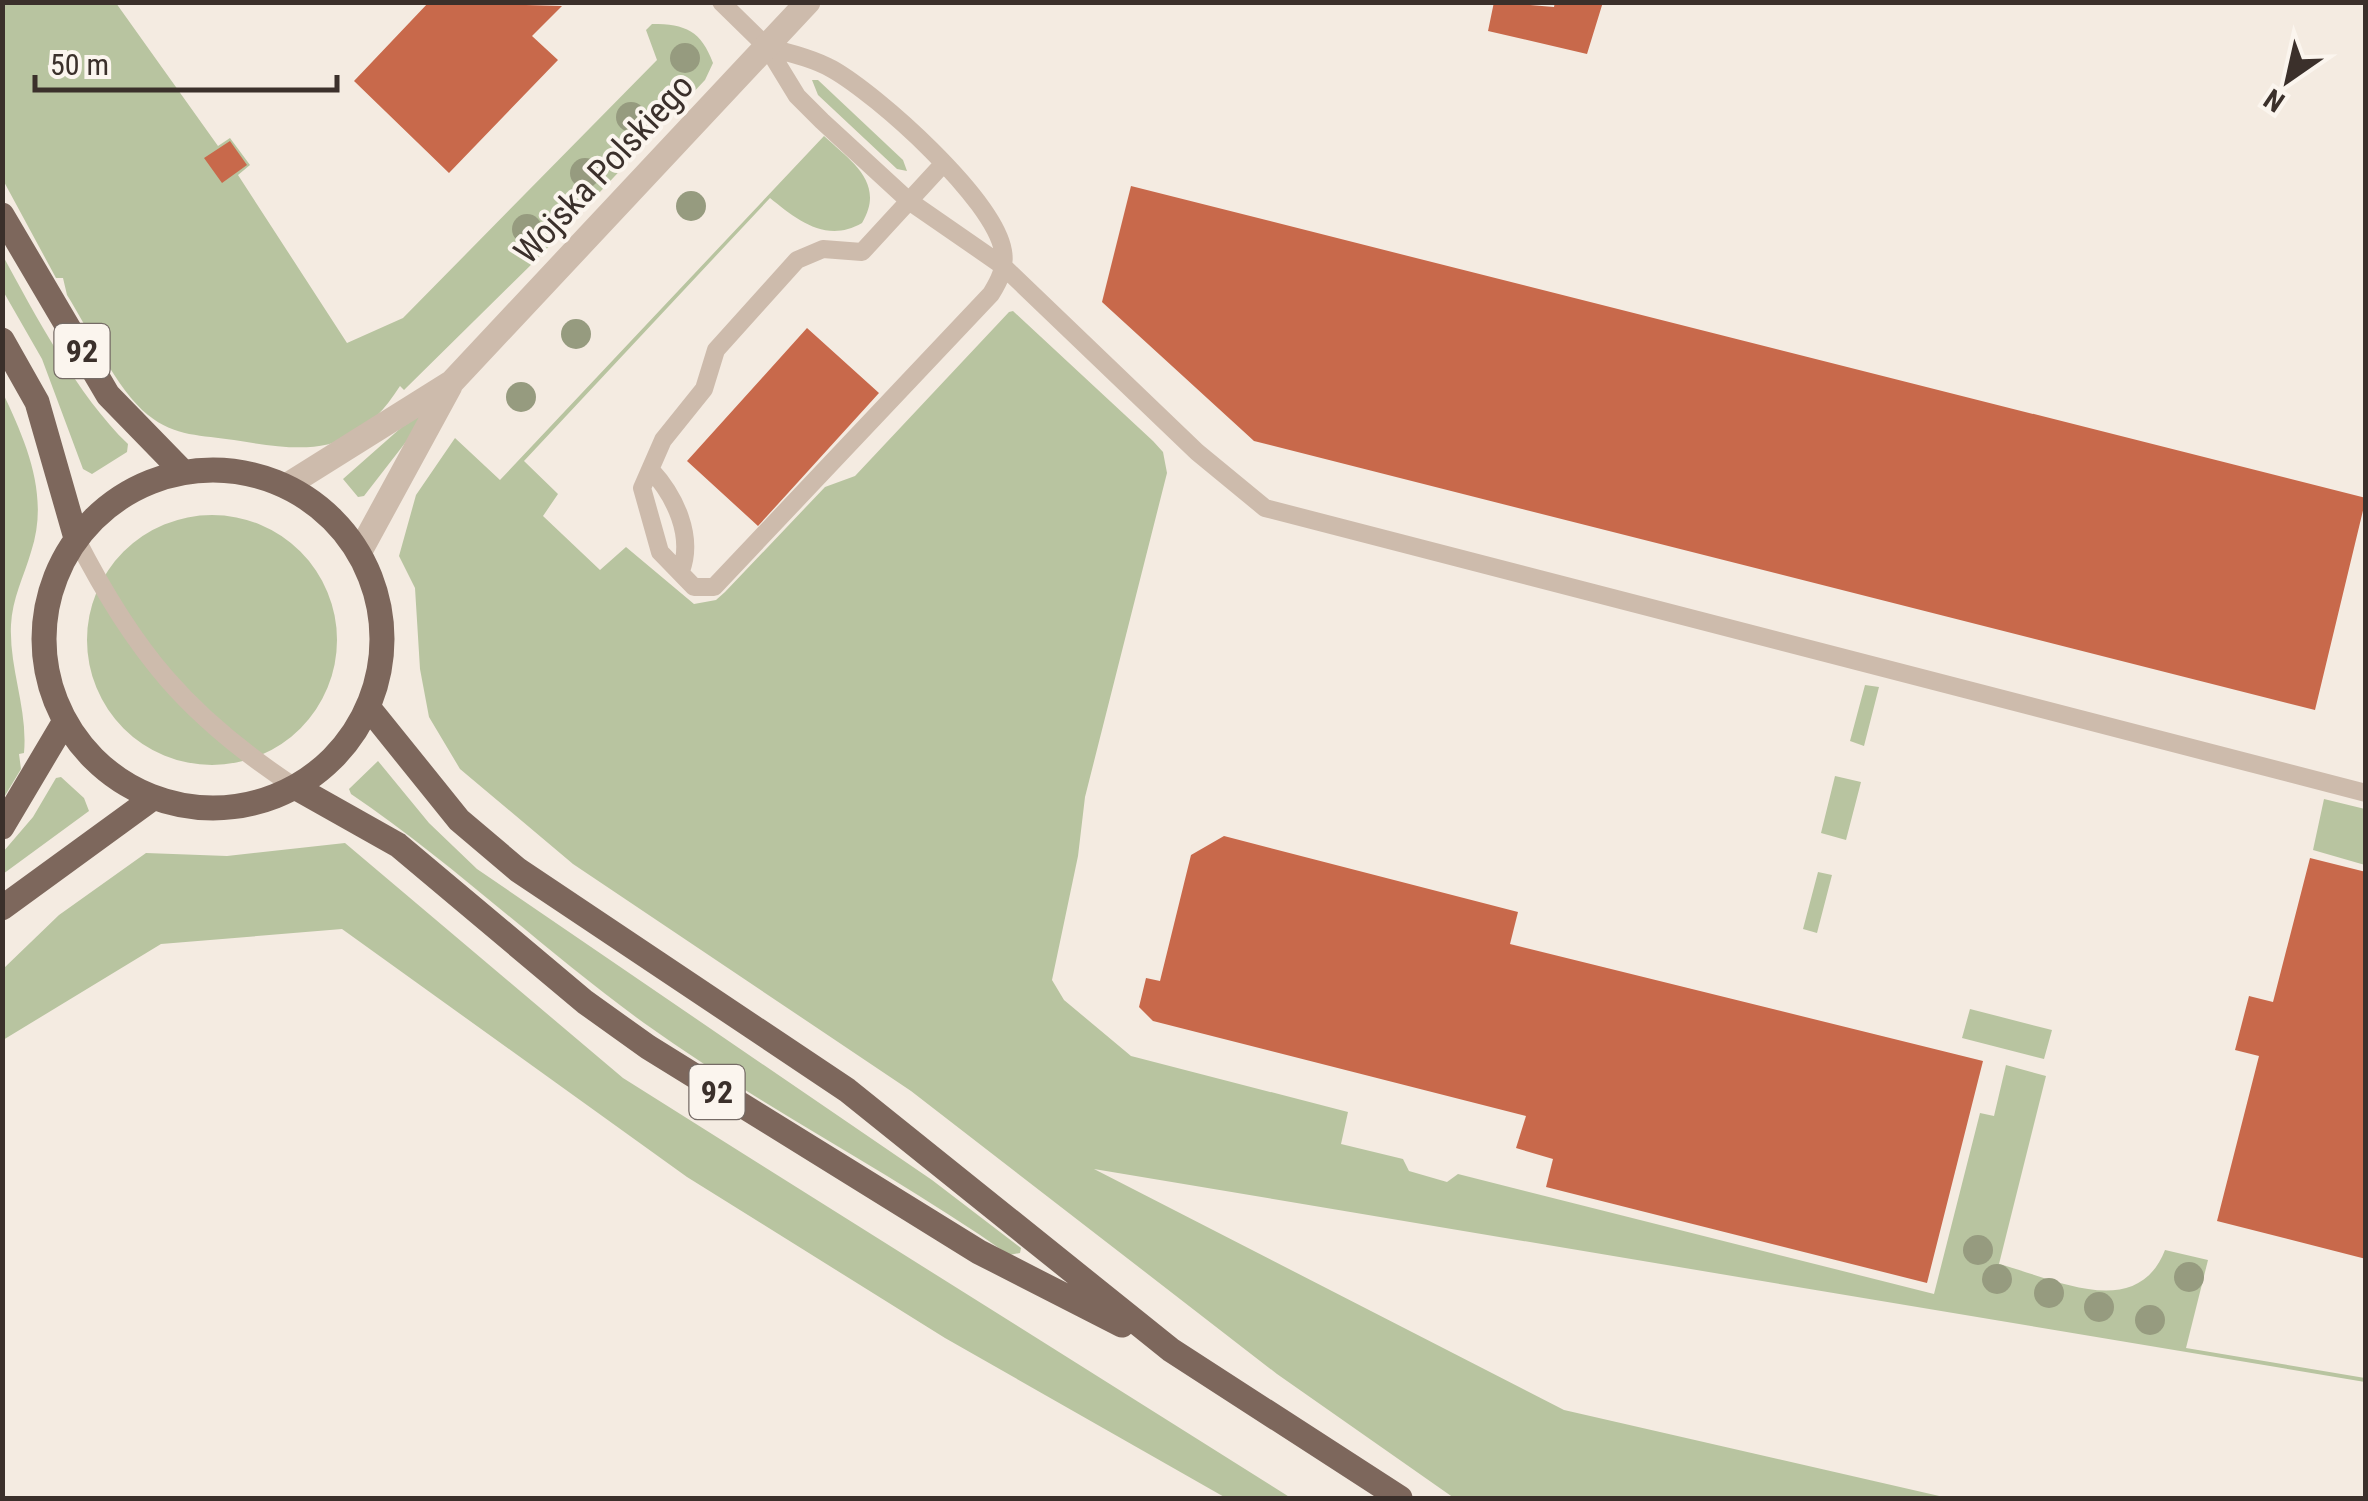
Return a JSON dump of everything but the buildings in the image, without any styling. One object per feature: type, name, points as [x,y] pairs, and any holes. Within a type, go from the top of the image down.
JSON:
[{"type":"main road","name":"92","points":[[2,215],[108,396],[183,472]]},
{"type":"main road","name":"92","points":[[2,340],[37,402],[76,538]]},
{"type":"main road","points":[[236,471],[286,486],[339,526],[372,582],[382,645],[368,707],[338,752],[295,787],[268,799],[225,808],[152,798],[102,768],[64,721],[51,692],[44,628],[60,566],[76,538],[123,495],[183,472],[236,471]]},
{"type":"main road","name":"92","points":[[368,707],[459,820],[518,870],[846,1090],[1171,1350],[1400,1498]]},
{"type":"main road","points":[[2,827],[64,721]]},
{"type":"main road","name":"92","points":[[295,787],[398,845],[585,1002],[691,1075],[979,1252],[1171,1350]]},
{"type":"main road","points":[[2,908],[42,874],[152,798]]},
{"type":"street","name":"Wojska Polskiego","points":[[358,553],[452,382],[808,2]]},
{"type":"street","name":"Wojska Polskiego","points":[[286,486],[452,382]]},
{"type":"lane","points":[[720,2],[767,46],[797,96],[909,201],[1004,266],[1197,452],[1264,508],[2366,793]]},
{"type":"lane","points":[[767,46],[829,67],[853,82],[943,164],[985,210],[1000,242],[1004,266],[991,294],[714,587],[694,586],[660,552],[642,488],[663,440],[704,389],[716,350],[797,260],[823,249],[862,252],[943,164]]},
{"type":"lane","points":[[651,470],[671,494],[688,549],[681,571]]},
{"type":"lane","points":[[76,538],[102,588],[160,674],[235,748],[295,787]]},
{"type":"green space","points":[[3,3],[116,3],[218,146],[230,138],[250,165],[238,175],[347,343],[403,318],[657,60],[646,30],[652,24],[691,32],[703,43],[713,63],[705,80],[538,258],[404,390],[400,386],[365,427],[328,444],[285,447],[200,436],[168,427],[148,415],[115,375],[67,295],[63,278],[56,278],[3,180]]},
{"type":"green space","points":[[812,80],[818,80],[903,160],[907,171],[897,169],[818,95]]},
{"type":"green space","points":[[824,136],[854,164],[868,184],[868,209],[862,223],[849,229],[824,230],[801,221],[770,198],[524,461],[558,494],[543,516],[600,570],[626,547],[694,604],[716,600],[825,487],[855,476],[1009,312],[1013,311],[1153,441],[1163,452],[1167,473],[1085,797],[1078,856],[1052,980],[1064,1000],[1131,1056],[1348,1112],[1341,1144],[1403,1159],[1409,1171],[1447,1182],[1458,1174],[1934,1294],[1980,1113],[1994,1116],[2006,1065],[2046,1076],[1999,1264],[2069,1285],[2115,1290],[2135,1285],[2152,1272],[2165,1250],[2208,1260],[2186,1348],[2365,1378],[2365,1382],[1094,1169],[1564,1410],[1948,1498],[1454,1498],[1277,1374],[911,1091],[573,864],[460,769],[429,717],[420,669],[415,588],[399,556],[416,495],[455,438],[500,480]]},
{"type":"green space","points":[[2,254],[75,379],[128,444],[127,452],[92,474],[83,469],[42,359],[3,291]]},
{"type":"green space","points":[[2,391],[27,449],[38,510],[11,625],[24,753],[19,754],[21,769],[3,799]]},
{"type":"green space","points":[[420,411],[426,416],[364,496],[358,497],[343,479]]},
{"type":"green space","points":[[212,515],[260,524],[300,552],[328,592],[337,640],[328,688],[300,728],[260,756],[212,765],[164,756],[124,728],[96,688],[87,640],[96,592],[124,552],[164,524]]},
{"type":"green space","points":[[1865,685],[1879,687],[1864,746],[1850,741]]},
{"type":"green space","points":[[378,761],[429,823],[477,869],[932,1180],[1021,1248],[1020,1253],[1009,1255],[688,1054],[607,995],[426,849],[351,794],[349,789]]},
{"type":"green space","points":[[1835,776],[1861,782],[1846,840],[1821,833]]},
{"type":"green space","points":[[61,777],[84,798],[89,811],[3,874],[3,852],[33,817],[56,778]]},
{"type":"green space","points":[[2324,799],[2365,809],[2365,865],[2313,850]]},
{"type":"green space","points":[[345,843],[623,1078],[1291,1498],[1226,1498],[945,1338],[687,1177],[342,929],[161,944],[3,1040],[3,969],[59,915],[146,853],[227,856]]},
{"type":"green space","points":[[1818,872],[1832,875],[1817,933],[1803,929]]},
{"type":"green space","points":[[1970,1009],[2052,1030],[2044,1059],[1962,1038]]}]
